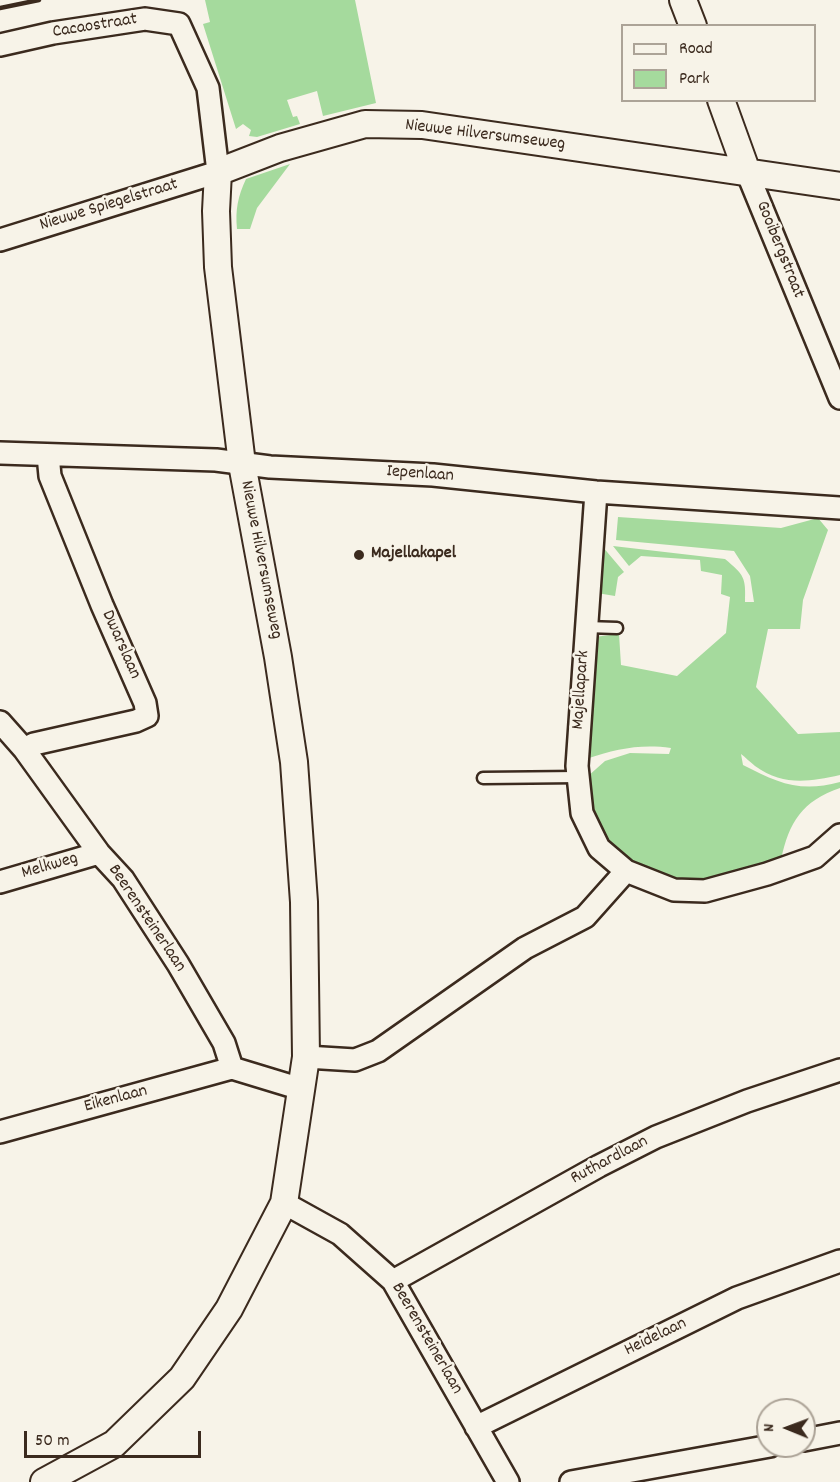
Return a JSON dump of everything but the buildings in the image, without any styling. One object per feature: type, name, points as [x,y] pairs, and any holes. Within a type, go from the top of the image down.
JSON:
[{"type":"street","points":[[683,0],[692,24]]},
{"type":"street","name":"Cacaostraat","points":[[0,45],[53,33],[145,19],[179,24],[208,88],[218,172]]},
{"type":"street","name":"Gooibergstraat","points":[[722,102],[747,172],[840,398]]},
{"type":"street","name":"Nieuwe Hilversumseweg","points":[[44,1482],[114,1444],[182,1378],[229,1309],[284,1203],[306,1057],[304,902],[294,762],[278,657],[242,464],[218,267],[216,211],[218,172],[280,148],[365,124],[422,125],[840,186]]},
{"type":"street","name":"Nieuwe Spiegelstraat","points":[[0,240],[218,172]]},
{"type":"street","name":"Iepenlaan","points":[[0,453],[216,459],[270,467],[433,475],[596,492],[840,508]]},
{"type":"street","name":"Dwarslaan","points":[[24,749],[34,744],[136,721],[147,716],[145,703],[102,605],[50,476],[48,455]]},
{"type":"street","name":"Majellapark","points":[[596,492],[577,766],[582,813],[599,848],[626,871],[674,890],[705,891],[767,874],[815,857],[840,835]]},
{"type":"street","name":"Beerensteinerlaan","points":[[0,722],[24,749],[99,853],[123,879],[178,964],[224,1043],[232,1068]]},
{"type":"street","name":"Melkweg","points":[[0,882],[99,853]]},
{"type":"street","points":[[306,1057],[355,1060],[378,1051],[525,948],[585,917],[626,871]]},
{"type":"street","points":[[232,1068],[301,1089]]},
{"type":"street","name":"Eikenlaan","points":[[0,1132],[232,1068]]},
{"type":"street","name":"Ruthardlaan","points":[[393,1281],[599,1166],[656,1137],[747,1101],[840,1070]]},
{"type":"street","name":"Beerensteinerlaan","points":[[284,1203],[340,1234],[393,1281],[508,1482]]},
{"type":"street","name":"Heidelaan","points":[[476,1426],[736,1298],[840,1261]]},
{"type":"street","points":[[816,1438],[840,1433]]},
{"type":"street","points":[[571,1482],[756,1449]]},
{"type":"lane","points":[[586,627],[617,628]]},
{"type":"lane","points":[[483,778],[578,777]]},
{"type":"green space","points":[[205,0],[355,0],[376,103],[323,116],[317,91],[287,100],[293,117],[297,116],[300,124],[257,137],[249,136],[251,130],[243,124],[236,129],[203,24],[210,22]]},
{"type":"green space","points":[[290,164],[257,208],[250,229],[237,229],[238,203],[246,179]]},
{"type":"green space","points":[[618,517],[781,528],[818,518],[828,530],[803,600],[800,629],[768,629],[756,687],[798,734],[840,732],[840,775],[806,781],[776,777],[755,766],[741,754],[743,765],[779,781],[813,787],[840,782],[840,788],[816,799],[799,815],[788,835],[781,860],[711,878],[673,881],[656,878],[642,872],[616,848],[602,830],[591,801],[587,777],[605,761],[630,753],[669,754],[671,748],[628,748],[586,759],[594,637],[619,634],[621,665],[677,676],[726,633],[730,597],[721,594],[722,575],[701,571],[700,560],[641,556],[629,566],[613,546],[725,559],[742,577],[745,602],[754,602],[750,576],[734,551],[616,540]]},
{"type":"green space","points":[[602,546],[624,572],[618,577],[615,596],[597,593]]},
{"type":"railway","points":[[0,8],[39,0]]},
{"type":"place","name":"Majellakapel","points":[[359,555]]}]
